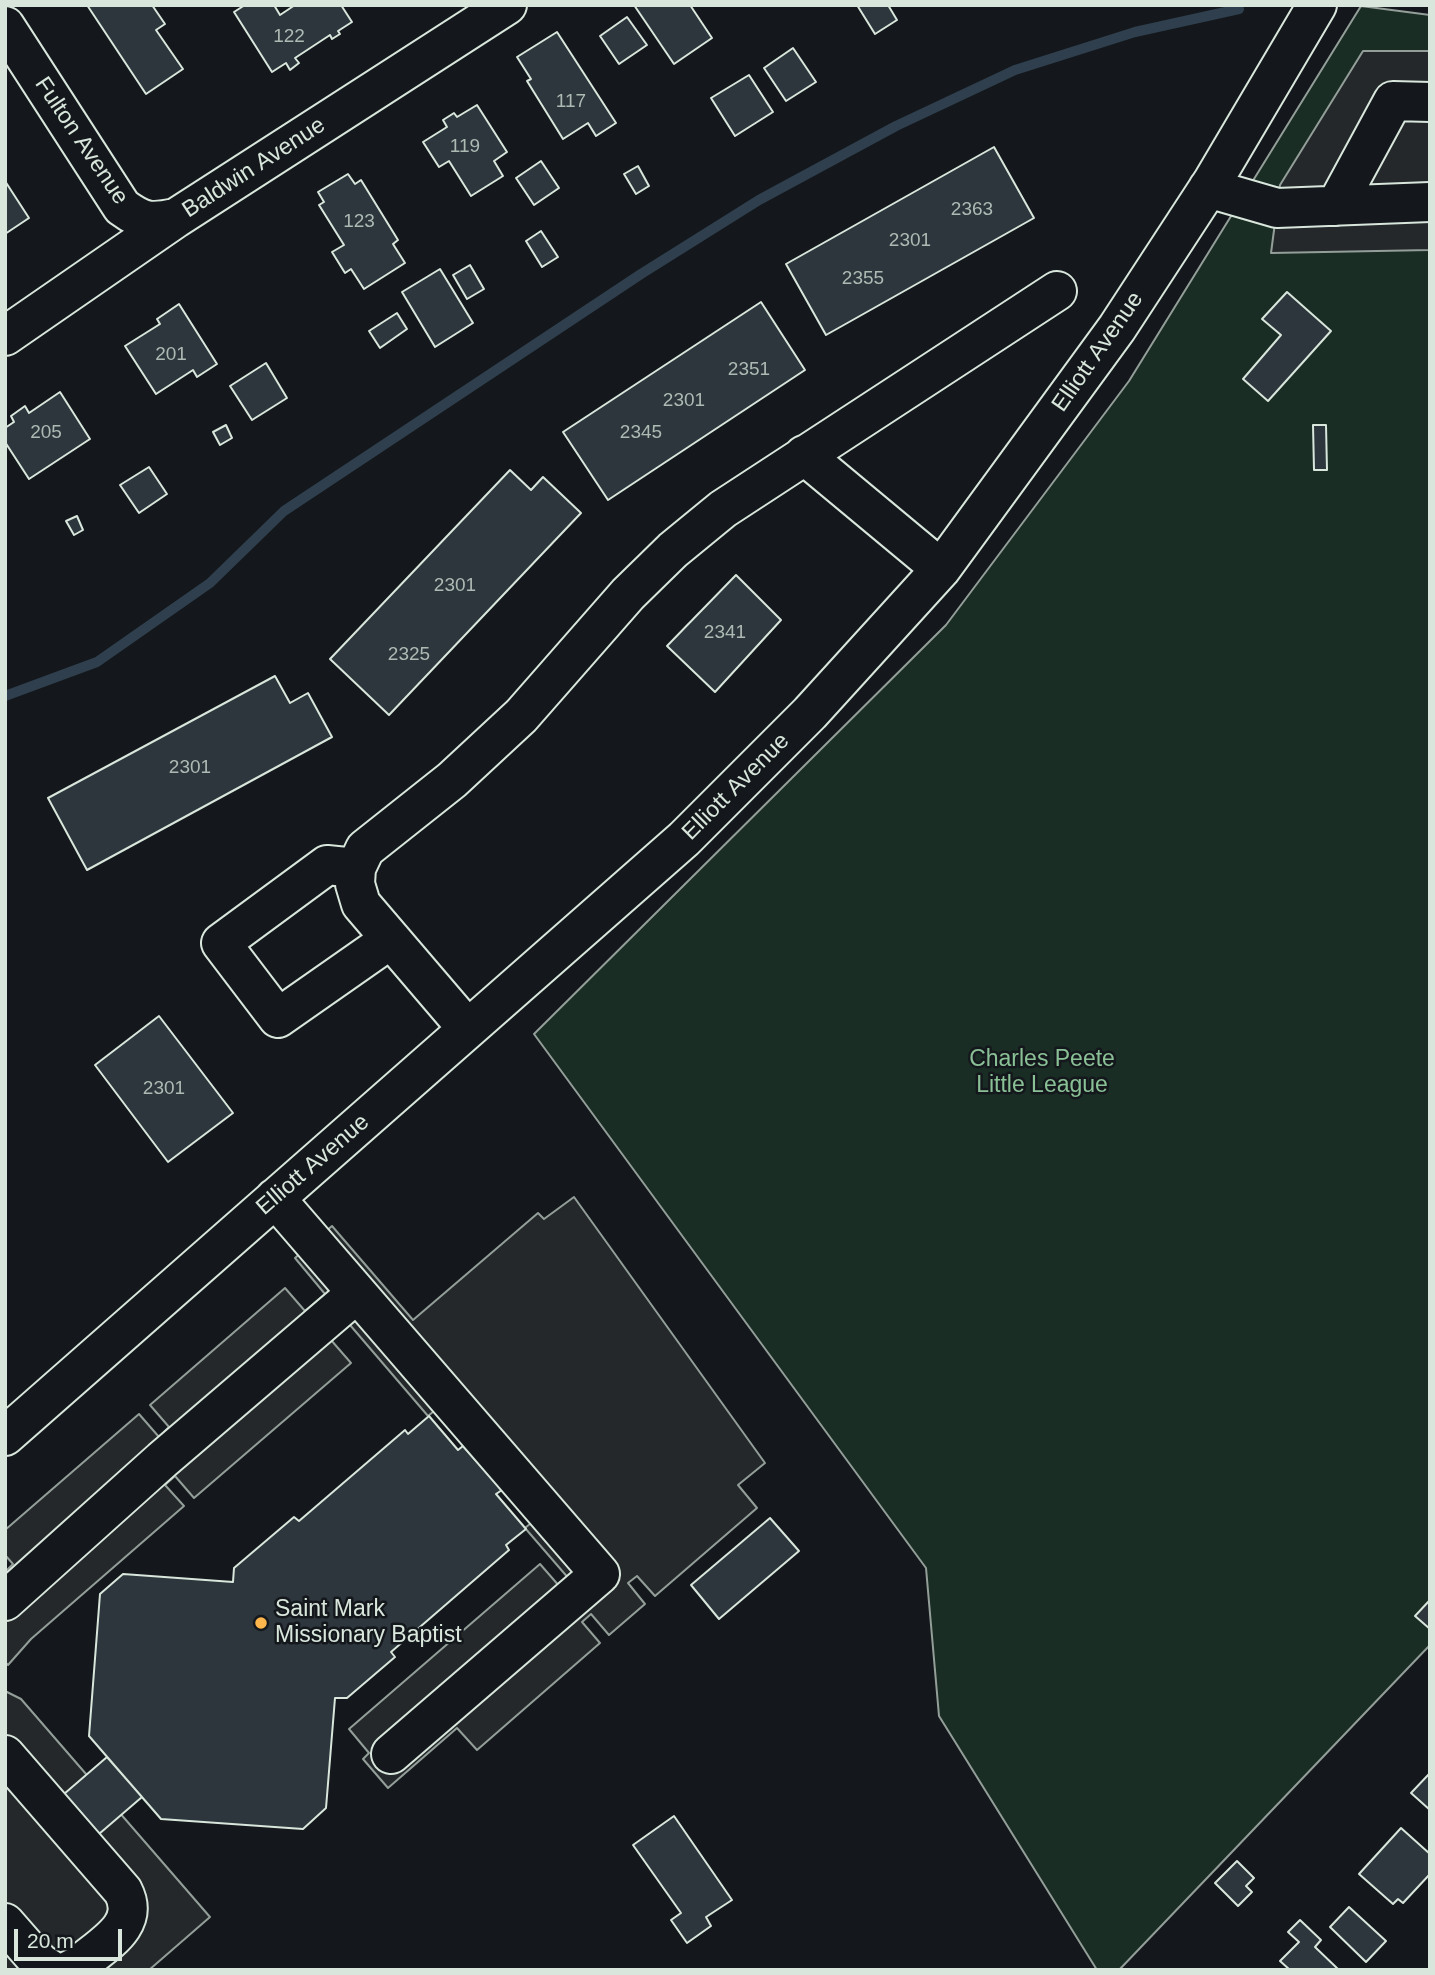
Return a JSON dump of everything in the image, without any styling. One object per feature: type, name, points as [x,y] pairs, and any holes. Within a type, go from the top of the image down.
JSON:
[{"type":"street","name":"Baldwin Avenue","points":[[5,336],[176,218],[507,5]]},
{"type":"street","name":"Elliott Avenue","points":[[5,1436],[684,839],[810,713],[941,569],[1117,328],[1208,188],[1317,5]]},
{"type":"street","name":"Fulton Avenue","points":[[5,26],[122,207],[138,219],[153,222],[176,218]]},
{"type":"street","points":[[1336,206],[1393,101],[1430,102]]},
{"type":"street","points":[[1208,188],[1277,208],[1430,202]]},
{"type":"street","points":[[467,1028],[361,904],[355,884],[356,867],[365,849],[452,780],[521,716],[628,594],[673,550],[723,509],[1057,291]]},
{"type":"street","points":[[804,455],[941,569]]},
{"type":"street","points":[[356,867],[327,865],[221,943],[278,1018],[391,939]]},
{"type":"street","points":[[275,1198],[600,1574],[391,1754]]},
{"type":"street","points":[[5,1601],[162,1460],[357,1293]]},
{"type":"street","points":[[5,1755],[123,1891],[130,1903],[128,1917],[121,1929],[70,1970]]},
{"type":"street","points":[[5,1923],[40,1963],[51,1970]]},
{"type":"green space","name":"Charles Peete Little League","points":[[1361,6],[1430,15],[1430,1645],[1119,1970],[1097,1970],[939,1716],[926,1568],[534,1034],[946,625],[1129,381]]},
{"type":"shaded area","points":[[1363,51],[1430,51],[1430,250],[1271,253],[1280,185]]},
{"type":"shaded area","points":[[574,1197],[765,1463],[738,1485],[757,1508],[655,1596],[637,1576],[628,1583],[645,1604],[609,1635],[591,1614],[582,1622],[600,1643],[477,1750],[457,1728],[388,1788],[363,1759],[369,1753],[349,1729],[540,1564],[560,1587],[570,1580],[525,1528],[536,1519],[439,1407],[428,1416],[350,1325],[331,1340],[351,1363],[194,1498],[175,1476],[165,1485],[184,1506],[31,1639],[8,1665],[5,1662],[5,1572],[13,1564],[5,1555],[5,1530],[139,1414],[159,1437],[169,1427],[150,1405],[285,1288],[305,1311],[325,1294],[295,1258],[332,1226],[413,1320],[538,1213],[544,1219]]},
{"type":"shaded area","points":[[5,1691],[21,1699],[210,1917],[149,1970],[5,1970]]},
{"type":"building","points":[[87,5],[152,5],[165,24],[156,30],[183,69],[146,94]]},
{"type":"building","points":[[245,5],[274,5],[280,15],[295,5],[341,5],[352,22],[338,31],[340,34],[332,39],[330,35],[295,58],[299,63],[290,70],[286,63],[272,72],[234,12]]},
{"type":"building","points":[[634,5],[690,5],[712,38],[674,64]]},
{"type":"building","points":[[857,5],[888,5],[897,20],[875,34]]},
{"type":"building","points":[[627,17],[647,45],[619,64],[600,36]]},
{"type":"building","points":[[557,32],[616,123],[596,136],[588,123],[563,139],[527,81],[531,79],[517,57]]},
{"type":"building","points":[[793,48],[816,82],[786,101],[764,68]]},
{"type":"building","points":[[749,75],[773,112],[735,136],[711,98]]},
{"type":"building","points":[[477,105],[507,152],[494,161],[503,176],[471,196],[449,161],[439,167],[423,142],[447,127],[443,120],[454,113],[457,117]]},
{"type":"building","points":[[994,147],[1034,218],[826,335],[786,264]]},
{"type":"building","points":[[541,161],[559,188],[534,205],[516,178]]},
{"type":"building","points":[[638,166],[649,186],[636,194],[624,174]]},
{"type":"building","points":[[348,174],[355,184],[361,180],[398,240],[393,244],[405,263],[364,289],[351,269],[345,273],[332,252],[344,245],[319,205],[324,202],[318,192]]},
{"type":"building","points":[[5,181],[29,218],[5,234]]},
{"type":"building","points":[[541,231],[558,257],[542,267],[526,241]]},
{"type":"building","points":[[470,265],[484,289],[467,299],[453,275]]},
{"type":"building","points":[[440,269],[473,323],[435,347],[402,292]]},
{"type":"building","points":[[1287,292],[1331,331],[1268,401],[1243,379],[1281,335],[1262,319]]},
{"type":"building","points":[[761,302],[805,370],[608,500],[563,432]]},
{"type":"building","points":[[179,304],[217,364],[197,377],[193,370],[156,394],[125,346],[160,324],[157,319]]},
{"type":"building","points":[[397,313],[407,329],[380,348],[369,331]]},
{"type":"building","points":[[266,363],[287,398],[252,420],[230,386]]},
{"type":"building","points":[[60,392],[90,439],[29,479],[5,442],[5,428],[14,422],[11,416],[25,406],[29,413]]},
{"type":"building","points":[[226,425],[232,438],[220,445],[213,432]]},
{"type":"building","points":[[1313,425],[1326,425],[1327,470],[1314,470]]},
{"type":"building","points":[[149,467],[167,494],[139,513],[120,485]]},
{"type":"building","points":[[510,470],[531,490],[543,477],[581,513],[389,715],[330,659]]},
{"type":"building","points":[[77,516],[83,530],[74,535],[66,521]]},
{"type":"building","points":[[736,575],[781,620],[715,692],[667,646]]},
{"type":"building","points":[[275,676],[290,703],[308,693],[332,737],[87,870],[48,798]]},
{"type":"building","points":[[159,1016],[233,1113],[168,1162],[95,1065]]},
{"type":"building","name":"Saint Mark Missionary Baptist","points":[[429,1416],[458,1450],[463,1446],[502,1490],[496,1494],[526,1529],[506,1545],[509,1550],[391,1652],[395,1657],[347,1698],[335,1698],[326,1808],[303,1829],[161,1819],[89,1736],[100,1594],[123,1574],[233,1582],[234,1568],[294,1517],[299,1521],[405,1430],[408,1434]]},
{"type":"building","points":[[770,1518],[799,1551],[719,1619],[691,1585]]},
{"type":"building","points":[[1430,1601],[1430,1629],[1415,1616]]},
{"type":"building","points":[[107,1757],[142,1797],[99,1834],[64,1794]]},
{"type":"building","points":[[1430,1773],[1430,1810],[1411,1793]]},
{"type":"building","points":[[674,1816],[732,1900],[706,1917],[711,1926],[687,1943],[671,1920],[681,1913],[633,1845]]},
{"type":"building","points":[[1401,1828],[1430,1854],[1430,1874],[1403,1903],[1398,1899],[1393,1904],[1359,1874]]},
{"type":"building","points":[[1237,1861],[1254,1878],[1246,1886],[1252,1892],[1238,1906],[1215,1883]]},
{"type":"building","points":[[1349,1907],[1386,1941],[1366,1962],[1330,1927]]},
{"type":"building","points":[[1300,1920],[1321,1940],[1315,1947],[1339,1970],[1290,1970],[1280,1961],[1299,1942],[1288,1932]]},
{"type":"waterway","points":[[5,696],[97,662],[210,583],[284,511],[641,274],[759,200],[896,126],[1015,70],[1135,32],[1239,9]]},
{"type":"place","name":"Saint Mark Missionary Baptist","points":[[261,1623]]}]
